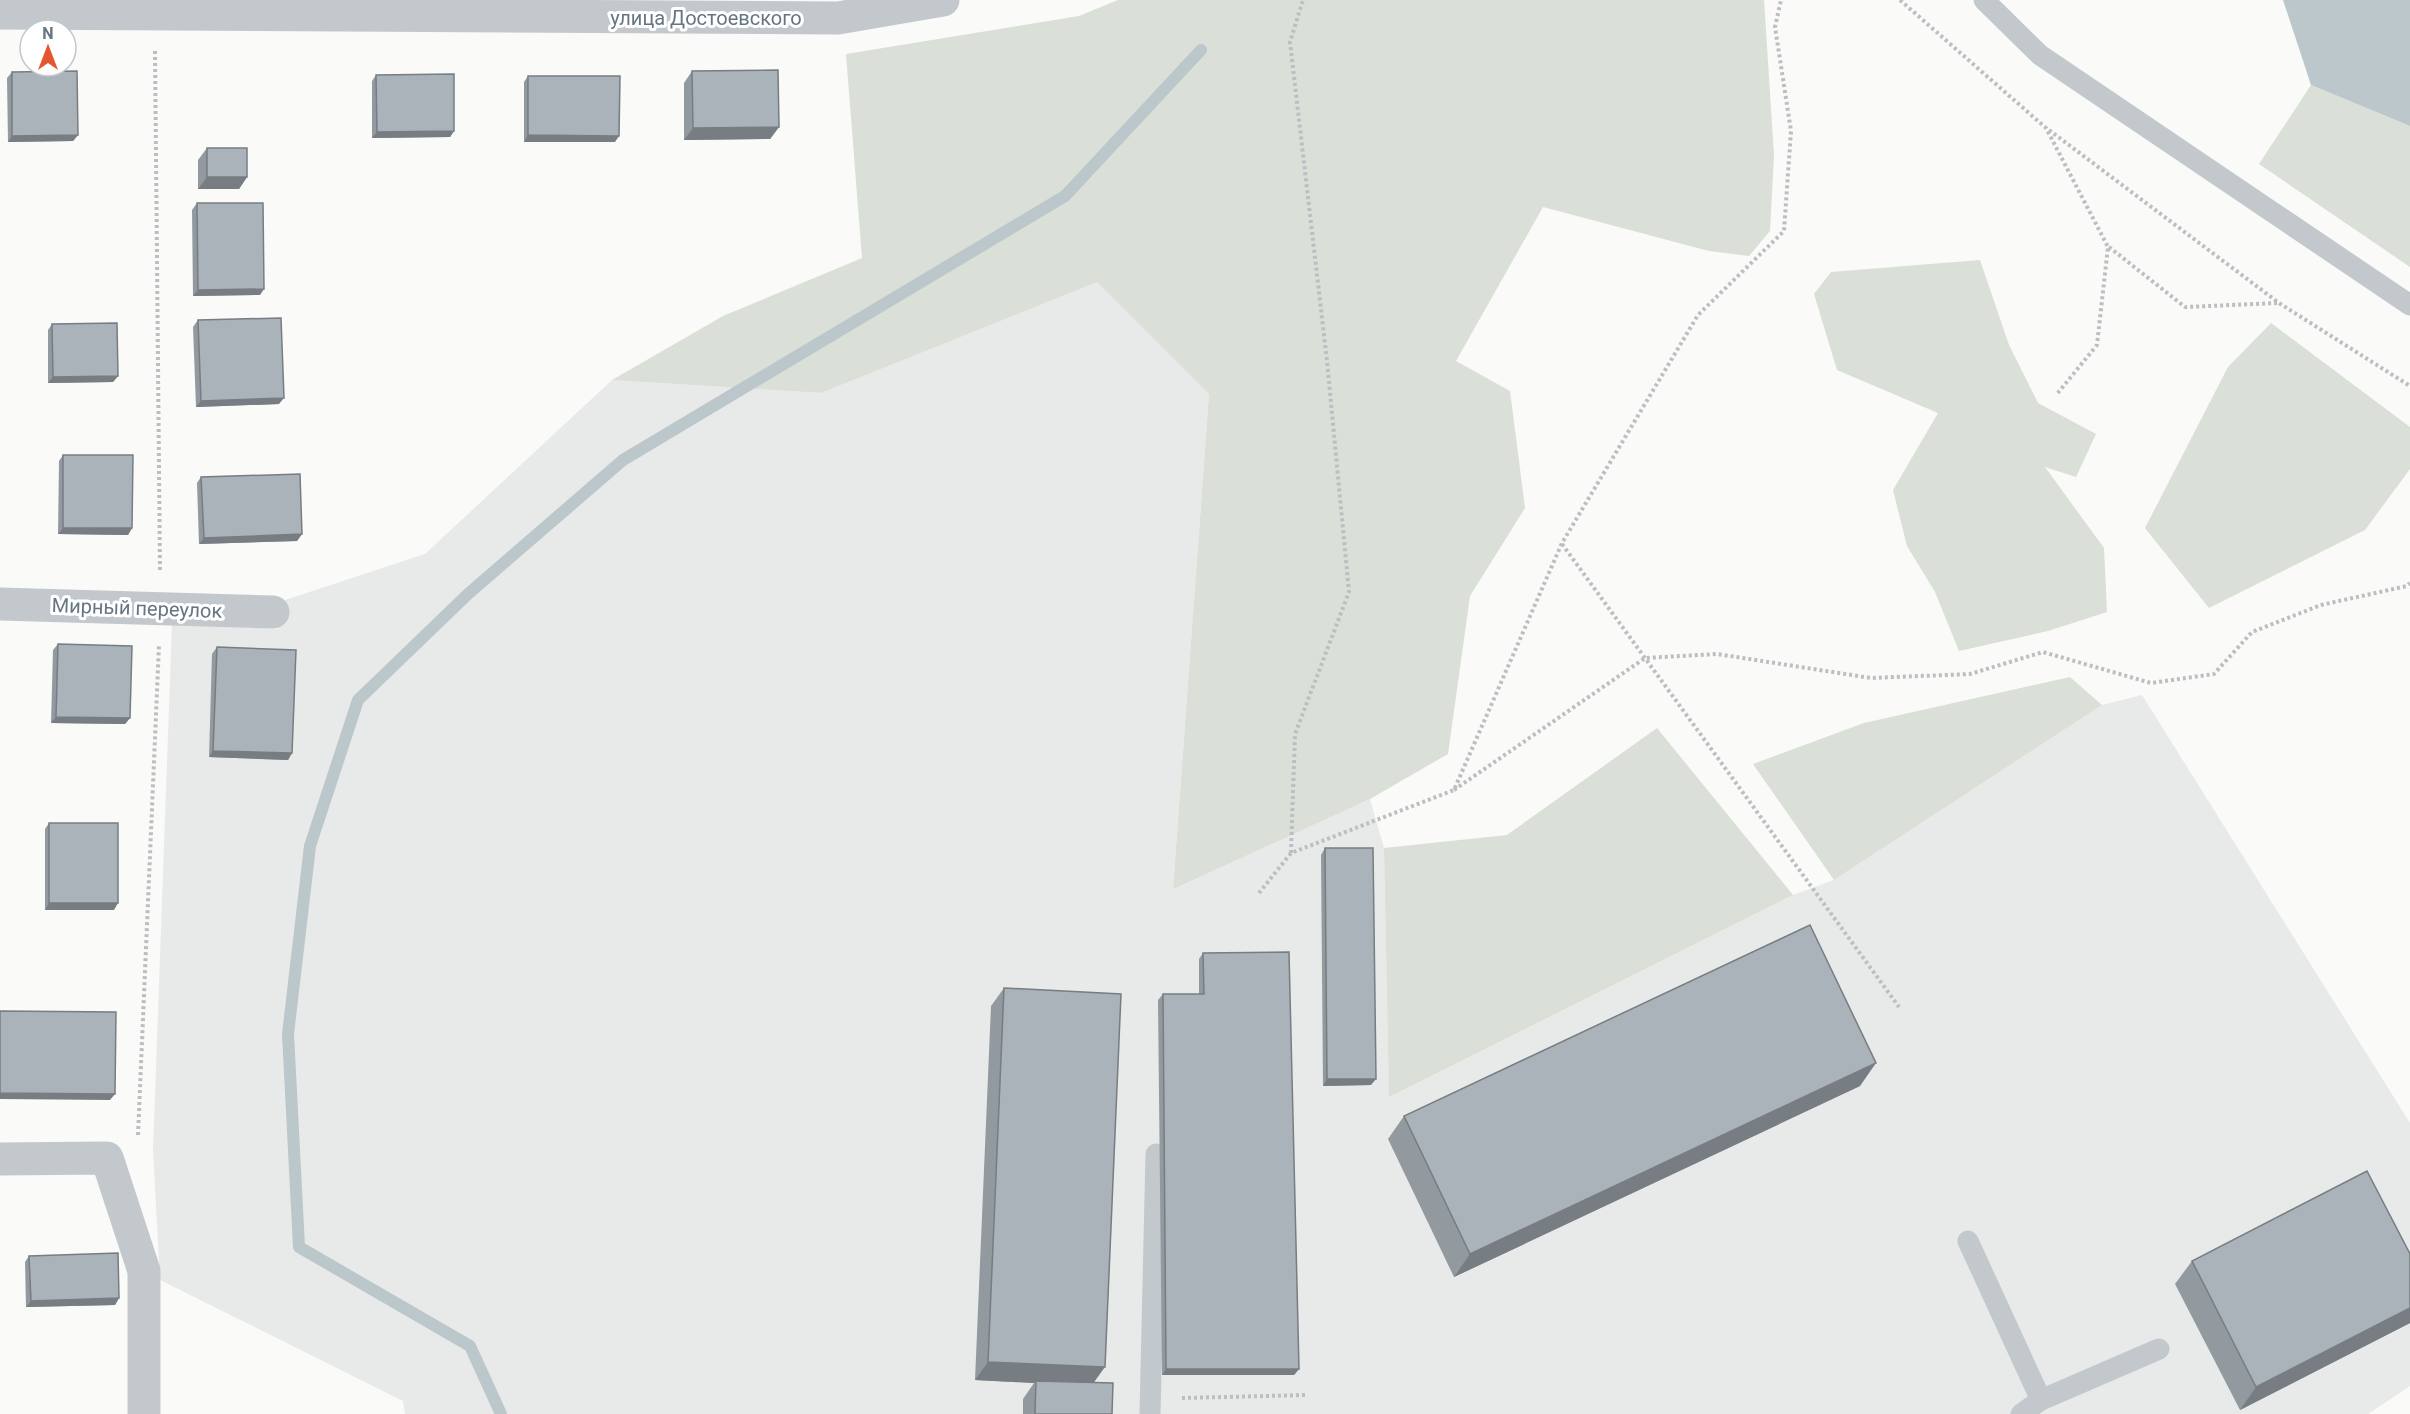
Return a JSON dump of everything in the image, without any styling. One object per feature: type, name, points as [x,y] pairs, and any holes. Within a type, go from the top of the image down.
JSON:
[{"type":"street","name":"улица Достоевского","points":[[0,13],[299,8],[838,18],[943,0]]},
{"type":"street","name":"Мирный переулок","points":[[0,604],[273,612]]},
{"type":"street","points":[[0,1159],[107,1158],[144,1271],[144,1414]]},
{"type":"lane","points":[[1984,0],[2040,55],[2410,305]]},
{"type":"lane","points":[[1150,1414],[1156,1154]]},
{"type":"lane","points":[[1968,1241],[2041,1400]]},
{"type":"lane","points":[[2021,1414],[2041,1400],[2160,1349]]},
{"type":"path","points":[[1291,853],[1295,734],[1348,592],[1327,361],[1290,42],[1303,0]]},
{"type":"path","points":[[1454,790],[1562,543],[1698,315],[1784,231],[1791,131],[1775,27],[1781,0]]},
{"type":"path","points":[[1900,0],[2046,128],[2279,303],[2410,386]]},
{"type":"path","points":[[2046,128],[2108,247],[2185,307],[2279,303]]},
{"type":"path","points":[[2057,394],[2097,345],[2108,247]]},
{"type":"path","points":[[1562,543],[1899,1007]]},
{"type":"path","points":[[1259,893],[1291,853],[1454,790],[1645,658],[1717,654],[1870,678],[1970,674],[2043,651],[2151,683],[2214,674],[2252,632],[2320,605],[2407,586],[2410,583]]},
{"type":"path","points":[[1176,1398],[1307,1395]]},
{"type":"shaded area","points":[[1118,0],[1764,0],[1774,155],[1770,231],[1749,256],[1709,251],[1543,207],[1456,361],[1510,391],[1525,508],[1470,596],[1448,754],[1370,799],[1173,889],[1209,394],[1097,282],[821,393],[612,380],[723,316],[862,258],[846,54],[1079,16]]},
{"type":"shaded area","points":[[2283,0],[2410,0],[2410,126],[2311,85]]},
{"type":"shaded area","points":[[2311,85],[2410,126],[2410,267],[2259,164]]},
{"type":"shaded area","points":[[1980,260],[2009,345],[2038,403],[2096,434],[2076,477],[2045,467],[2104,548],[2107,612],[2048,631],[1959,651],[1935,592],[1907,546],[1893,490],[1938,413],[1837,370],[1814,294],[1831,272]]},
{"type":"shaded area","points":[[1097,281],[1209,393],[1173,888],[1370,799],[1384,848],[1389,1096],[1793,895],[1834,880],[2102,705],[2142,695],[2410,1123],[2410,1386],[2368,1414],[405,1414],[403,1401],[160,1280],[153,1151],[172,624],[278,629],[282,601],[425,554],[612,380],[821,393]]},
{"type":"shaded area","points":[[2271,323],[2410,427],[2410,469],[2365,530],[2209,608],[2145,528],[2228,367]]},
{"type":"shaded area","points":[[2070,677],[2102,705],[1834,880],[1753,764],[1864,723]]},
{"type":"shaded area","points":[[1657,728],[1793,895],[1389,1097],[1384,848],[1507,835]]},
{"type":"building","points":[[778,70],[779,127],[693,128],[692,71]]},
{"type":"building","points":[[12,72],[18,72],[18,78],[77,78],[78,135],[12,136]]},
{"type":"building","points":[[454,74],[454,131],[377,132],[376,75]]},
{"type":"building","points":[[528,76],[620,76],[619,136],[528,135]]},
{"type":"building","points":[[207,148],[247,148],[247,177],[207,177]]},
{"type":"building","points":[[197,203],[263,203],[264,289],[198,290]]},
{"type":"building","points":[[281,318],[284,398],[201,401],[198,320]]},
{"type":"building","points":[[117,323],[118,376],[53,377],[52,324]]},
{"type":"building","points":[[63,455],[133,455],[132,528],[63,528]]},
{"type":"building","points":[[300,474],[302,534],[204,538],[201,477]]},
{"type":"building","points":[[58,644],[132,646],[130,718],[56,717]]},
{"type":"building","points":[[217,647],[296,650],[292,753],[213,751]]},
{"type":"building","points":[[49,823],[118,823],[118,903],[49,903]]},
{"type":"building","points":[[1325,848],[1373,848],[1376,1079],[1327,1079]]},
{"type":"building","points":[[1810,925],[1876,1063],[1470,1254],[1404,1116]]},
{"type":"building","points":[[1289,952],[1299,1369],[1166,1369],[1163,994],[1204,994],[1203,953]]},
{"type":"building","points":[[1004,988],[1121,994],[1105,1367],[988,1362]]},
{"type":"building","points":[[0,1011],[116,1012],[115,1094],[0,1093]]},
{"type":"building","points":[[2367,1171],[2410,1254],[2410,1308],[2256,1387],[2192,1261]]},
{"type":"building","points":[[118,1253],[119,1298],[31,1301],[29,1256]]},
{"type":"building","points":[[1036,1381],[1113,1383],[1112,1414],[1035,1414]]},
{"type":"waterway","points":[[501,1414],[470,1346],[299,1247],[288,1034],[310,846],[358,700],[468,594],[623,460],[1065,196],[1201,50]]}]
